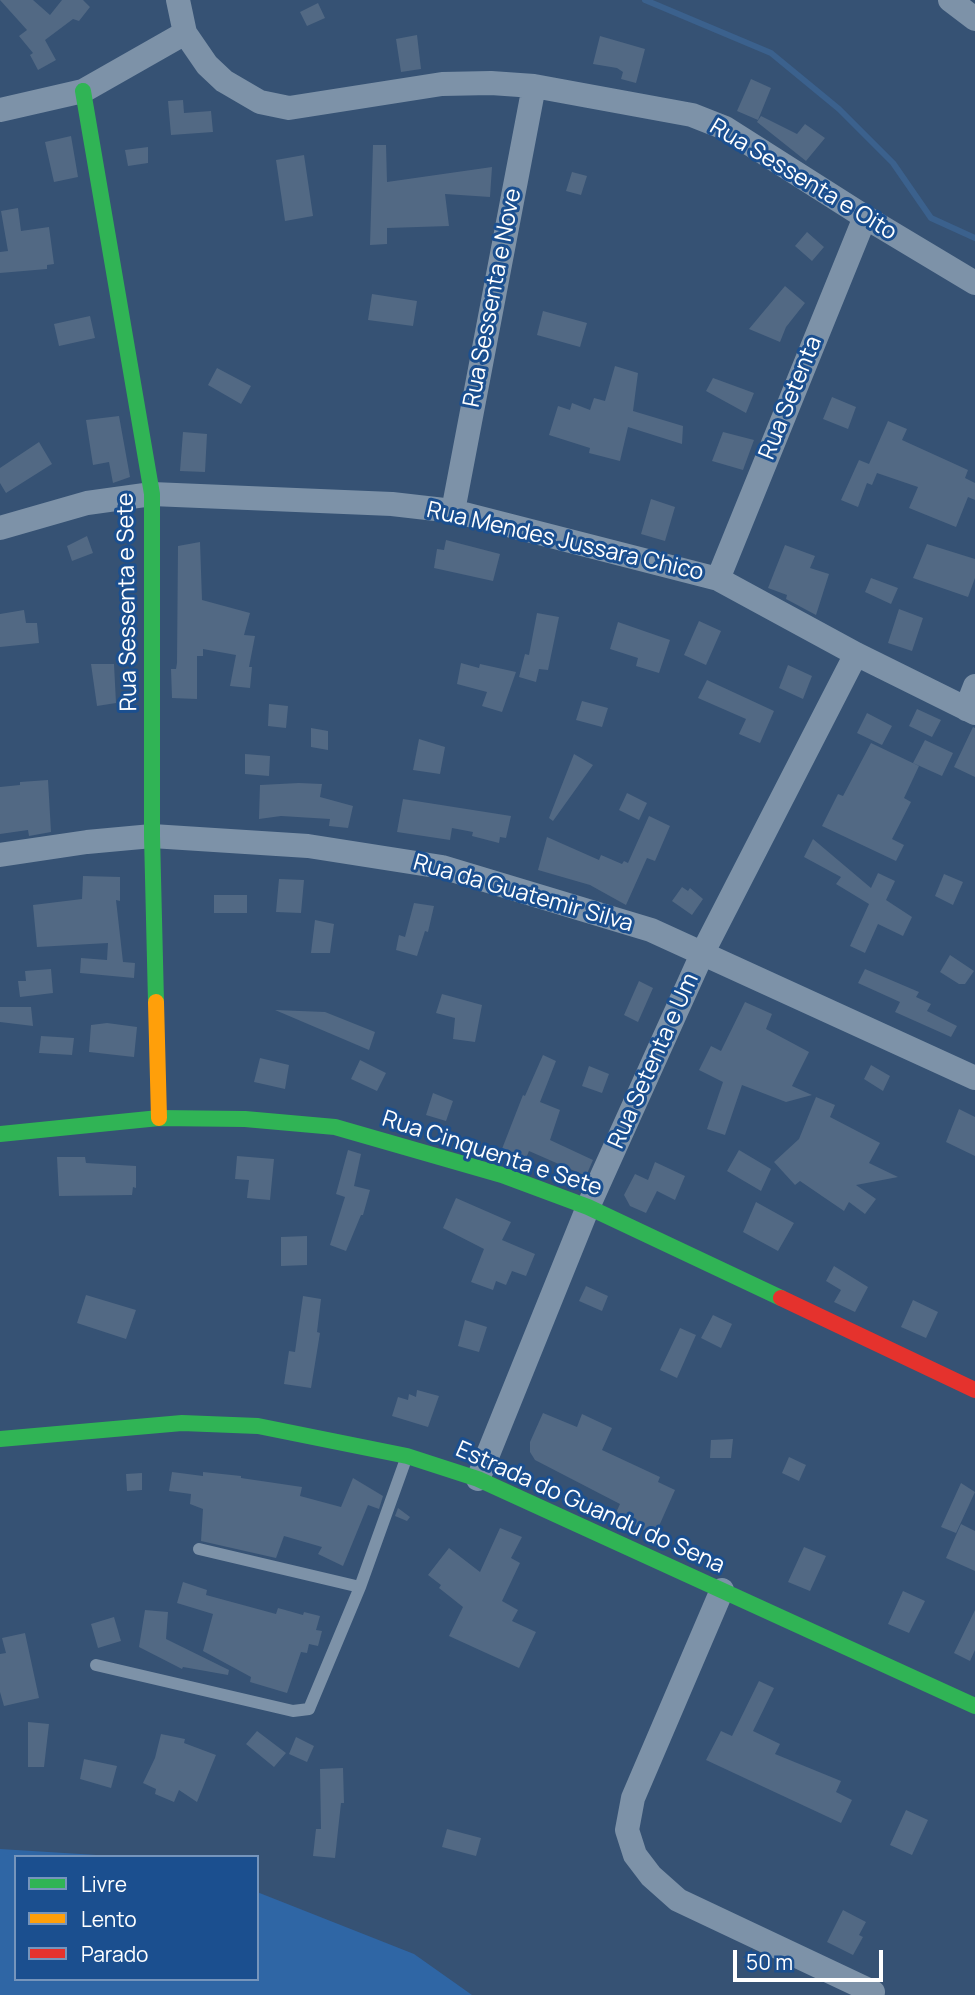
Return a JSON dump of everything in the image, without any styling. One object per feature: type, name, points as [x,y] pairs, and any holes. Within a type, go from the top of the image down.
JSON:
[{"type":"street","points":[[0,110],[83,91],[185,33],[178,0]]},
{"type":"street","points":[[950,0],[975,19]]},
{"type":"street","name":"Rua Sessenta e Oito","points":[[185,33],[206,65],[224,81],[274,107],[289,108],[442,84],[534,86],[709,121],[725,128],[865,218],[975,283]]},
{"type":"street","name":"Rua Sessenta e Nove","points":[[453,511],[534,86]]},
{"type":"street","name":"Rua Sessenta e Sete","points":[[83,91],[152,494],[152,836],[159,1118]]},
{"type":"street","name":"Rua Setenta","points":[[718,579],[865,218]]},
{"type":"street","name":"Rua Mendes Jussara Chico","points":[[0,528],[87,503],[152,494],[392,504],[453,511],[718,579],[856,654],[972,703]]},
{"type":"street","name":"Rua Setenta e Um","points":[[478,1479],[588,1207],[703,952],[856,654]]},
{"type":"street","name":"Rua da Guatemir Silva","points":[[0,855],[87,842],[152,836],[308,846],[442,867],[651,930],[975,1078]]},
{"type":"street","name":"Rua Cinquenta e Sete","points":[[0,1134],[159,1118],[245,1119],[334,1127],[502,1175],[588,1207],[975,1390]]},
{"type":"street","name":"Estrada do Guandu do Sena","points":[[0,1438],[111,1427],[195,1423],[258,1426],[407,1456],[478,1479],[975,1706]]},
{"type":"street","points":[[722,1590],[633,1798],[627,1830],[635,1855],[651,1876],[678,1900],[873,1992]]},
{"type":"lane","points":[[96,1665],[292,1712],[305,1711],[314,1701],[360,1587],[407,1456]]},
{"type":"lane","points":[[199,1549],[360,1587]]},
{"type":"shaded area","points":[[0,1849],[97,1855],[14,1855],[14,1981],[259,1981],[259,1893],[414,1954],[472,1995],[0,1995]]},
{"type":"building","points":[[0,0],[33,0],[50,15],[62,0],[83,0],[90,7],[79,21],[73,19],[45,40],[56,60],[38,70],[30,55],[33,53],[19,36],[27,30]]},
{"type":"building","points":[[318,3],[325,18],[307,26],[300,12]]},
{"type":"building","points":[[417,35],[421,69],[401,72],[396,39]]},
{"type":"building","points":[[600,36],[645,49],[636,83],[621,79],[623,72],[617,68],[593,64]]},
{"type":"building","points":[[751,79],[771,88],[758,120],[737,111]]},
{"type":"building","points":[[183,100],[184,113],[211,111],[213,132],[171,135],[168,101]]},
{"type":"building","points":[[761,116],[797,134],[805,124],[825,138],[806,161],[757,122]]},
{"type":"building","points":[[71,136],[78,177],[54,182],[45,142]]},
{"type":"building","points":[[373,145],[386,145],[387,182],[492,167],[490,197],[445,194],[449,226],[387,228],[387,244],[370,245]]},
{"type":"building","points":[[148,147],[148,163],[128,166],[125,150]]},
{"type":"building","points":[[304,155],[313,216],[285,221],[276,160]]},
{"type":"building","points":[[572,172],[587,176],[581,195],[566,191]]},
{"type":"building","points":[[18,208],[21,231],[49,227],[54,264],[47,265],[47,269],[0,273],[0,252],[8,251],[1,211]]},
{"type":"building","points":[[807,232],[824,247],[812,261],[795,246]]},
{"type":"building","points":[[785,286],[805,303],[786,327],[780,342],[749,329]]},
{"type":"building","points":[[372,294],[417,301],[413,326],[368,320]]},
{"type":"building","points":[[543,311],[587,323],[580,347],[537,335]]},
{"type":"building","points":[[90,316],[95,338],[59,346],[54,324]]},
{"type":"building","points":[[615,366],[638,373],[633,411],[683,426],[682,444],[628,427],[620,461],[589,453],[590,448],[549,435],[558,406],[570,410],[572,403],[590,410],[594,398],[605,401]]},
{"type":"building","points":[[217,368],[251,386],[241,404],[208,385]]},
{"type":"building","points":[[713,378],[754,393],[746,413],[706,391]]},
{"type":"building","points":[[832,397],[856,407],[848,429],[823,419]]},
{"type":"building","points":[[119,416],[130,477],[113,483],[109,462],[93,465],[86,420]]},
{"type":"building","points":[[888,421],[907,429],[902,440],[968,470],[965,478],[975,483],[975,500],[968,497],[956,527],[909,508],[918,487],[877,473],[872,485],[867,483],[858,507],[841,500],[859,460],[869,464]]},
{"type":"building","points":[[183,432],[207,434],[205,472],[180,471]]},
{"type":"building","points":[[723,432],[754,440],[743,470],[712,461]]},
{"type":"building","points":[[39,442],[52,464],[6,493],[0,483],[0,468]]},
{"type":"building","points":[[651,499],[675,507],[665,541],[641,534]]},
{"type":"building","points":[[87,536],[93,553],[72,561],[67,546]]},
{"type":"building","points":[[446,540],[500,554],[493,581],[434,568],[437,549],[444,550]]},
{"type":"building","points":[[200,542],[202,600],[250,613],[244,635],[255,636],[249,667],[252,667],[250,688],[230,686],[236,655],[203,649],[203,656],[197,656],[197,699],[172,698],[171,669],[176,669],[177,663],[178,546]]},
{"type":"building","points":[[927,544],[975,559],[975,578],[968,597],[913,578]]},
{"type":"building","points":[[785,545],[815,556],[810,568],[829,574],[816,615],[786,599],[787,595],[768,588]]},
{"type":"building","points":[[871,578],[898,588],[891,604],[865,592]]},
{"type":"building","points":[[899,609],[923,618],[912,651],[888,643]]},
{"type":"building","points":[[24,610],[26,623],[37,623],[39,643],[0,647],[0,614]]},
{"type":"building","points":[[537,613],[559,617],[548,670],[539,669],[536,682],[519,677],[525,654],[529,655]]},
{"type":"building","points":[[699,621],[721,631],[706,665],[684,655]]},
{"type":"building","points":[[618,622],[670,640],[659,673],[636,666],[638,658],[610,649]]},
{"type":"building","points":[[461,663],[516,672],[502,712],[482,706],[487,692],[457,684]]},
{"type":"building","points":[[91,664],[114,664],[116,703],[97,706]]},
{"type":"building","points":[[788,665],[812,676],[803,699],[779,688]]},
{"type":"building","points":[[707,680],[774,711],[760,743],[739,734],[746,719],[698,698]]},
{"type":"building","points":[[582,701],[608,708],[602,727],[576,720]]},
{"type":"building","points":[[269,704],[288,706],[286,728],[268,726]]},
{"type":"building","points":[[917,709],[941,720],[932,737],[909,726]]},
{"type":"building","points":[[867,713],[892,726],[882,745],[857,733]]},
{"type":"building","points":[[973,727],[975,728],[975,777],[954,767]]},
{"type":"building","points":[[311,728],[328,731],[328,750],[311,747]]},
{"type":"building","points":[[419,739],[445,747],[440,774],[413,770]]},
{"type":"building","points":[[925,740],[953,753],[942,776],[913,763]]},
{"type":"building","points":[[871,743],[919,766],[904,798],[911,802],[892,839],[904,845],[896,861],[822,826],[838,794],[843,796]]},
{"type":"building","points":[[245,754],[270,756],[269,776],[245,774]]},
{"type":"building","points":[[574,754],[593,765],[553,821],[549,818]]},
{"type":"building","points":[[48,780],[51,832],[29,836],[28,830],[0,834],[0,787]]},
{"type":"building","points":[[322,784],[320,797],[353,806],[348,828],[329,826],[330,819],[281,816],[259,819],[260,785]]},
{"type":"building","points":[[627,793],[647,803],[639,820],[619,810]]},
{"type":"building","points":[[403,799],[511,816],[506,838],[500,837],[499,843],[472,836],[473,832],[452,828],[450,840],[397,832]]},
{"type":"building","points":[[649,816],[670,826],[655,861],[647,858],[626,905],[590,885],[538,870],[547,837],[599,860],[601,855],[622,864],[624,861],[628,863]]},
{"type":"building","points":[[813,839],[871,888],[878,873],[895,881],[886,900],[912,917],[903,936],[878,924],[865,953],[850,946],[869,904],[836,884],[841,877],[804,857]]},
{"type":"building","points":[[944,874],[963,882],[953,905],[935,896]]},
{"type":"building","points":[[83,876],[120,877],[120,901],[116,900],[123,962],[135,963],[134,978],[80,973],[81,958],[107,960],[108,943],[37,947],[33,905],[82,899]]},
{"type":"building","points":[[279,879],[304,880],[301,913],[276,912]]},
{"type":"building","points":[[682,887],[688,891],[690,888],[703,899],[692,915],[672,901]]},
{"type":"building","points":[[214,895],[247,895],[247,913],[214,913]]},
{"type":"building","points":[[414,903],[434,906],[428,932],[425,931],[417,956],[396,950],[399,935],[405,937]]},
{"type":"building","points":[[315,920],[334,924],[330,953],[311,953]]},
{"type":"building","points":[[950,955],[974,971],[965,984],[959,984],[940,972]]},
{"type":"building","points":[[51,969],[53,993],[20,997],[18,981],[26,981],[25,971]]},
{"type":"building","points":[[865,969],[919,992],[916,997],[931,1004],[927,1011],[957,1026],[951,1037],[895,1012],[900,1002],[858,983]]},
{"type":"building","points":[[639,981],[653,988],[638,1022],[624,1015]]},
{"type":"building","points":[[442,994],[482,1005],[475,1042],[453,1039],[455,1018],[436,1013]]},
{"type":"building","points":[[745,1002],[772,1014],[766,1029],[809,1052],[792,1086],[812,1095],[786,1102],[742,1085],[725,1135],[707,1129],[723,1082],[699,1070],[711,1046],[721,1051]]},
{"type":"building","points":[[0,1007],[31,1007],[33,1026],[0,1022]]},
{"type":"building","points":[[275,1010],[325,1012],[375,1032],[369,1050]]},
{"type":"building","points":[[107,1023],[137,1027],[134,1057],[89,1052],[91,1025]]},
{"type":"building","points":[[41,1036],[74,1038],[72,1055],[39,1053]]},
{"type":"building","points":[[543,1055],[556,1061],[540,1102],[560,1110],[550,1140],[593,1160],[586,1176],[529,1151],[524,1163],[500,1154],[523,1095],[525,1096]]},
{"type":"building","points":[[260,1058],[289,1065],[285,1089],[254,1082]]},
{"type":"building","points":[[360,1060],[386,1073],[377,1091],[351,1079]]},
{"type":"building","points":[[871,1065],[890,1076],[883,1091],[864,1079]]},
{"type":"building","points":[[589,1066],[609,1074],[602,1093],[582,1086]]},
{"type":"building","points":[[433,1093],[453,1101],[446,1121],[426,1115]]},
{"type":"building","points":[[816,1097],[835,1105],[830,1117],[880,1143],[869,1163],[898,1177],[856,1185],[876,1199],[865,1214],[849,1202],[844,1211],[800,1181],[795,1185],[774,1162],[799,1139]]},
{"type":"building","points":[[959,1109],[975,1117],[975,1156],[946,1142]]},
{"type":"building","points":[[348,1150],[361,1154],[354,1186],[370,1190],[363,1215],[346,1251],[330,1245],[345,1197],[336,1194]]},
{"type":"building","points":[[739,1150],[771,1169],[761,1191],[727,1171]]},
{"type":"building","points":[[237,1156],[274,1159],[270,1200],[247,1198],[249,1180],[235,1179]]},
{"type":"building","points":[[57,1157],[85,1157],[86,1163],[136,1166],[136,1188],[133,1187],[132,1195],[59,1196]]},
{"type":"building","points":[[655,1162],[685,1176],[675,1200],[657,1191],[646,1213],[630,1206],[624,1195],[635,1174],[648,1180]]},
{"type":"building","points":[[456,1198],[511,1222],[502,1240],[535,1254],[526,1276],[512,1271],[506,1285],[496,1281],[493,1290],[471,1282],[484,1249],[443,1228]]},
{"type":"building","points":[[756,1202],[794,1223],[778,1251],[743,1232]]},
{"type":"building","points":[[307,1236],[307,1265],[281,1266],[281,1237]]},
{"type":"building","points":[[834,1266],[868,1287],[855,1312],[834,1302],[841,1290],[826,1281]]},
{"type":"building","points":[[586,1286],[608,1296],[602,1311],[579,1301]]},
{"type":"building","points":[[86,1295],[136,1310],[126,1339],[77,1323]]},
{"type":"building","points":[[303,1296],[321,1299],[317,1332],[320,1333],[311,1388],[284,1384],[289,1351],[295,1352]]},
{"type":"building","points":[[913,1300],[938,1312],[926,1338],[901,1327]]},
{"type":"building","points":[[713,1315],[732,1324],[721,1348],[701,1338]]},
{"type":"building","points":[[465,1320],[487,1327],[479,1352],[458,1346]]},
{"type":"building","points":[[680,1328],[696,1335],[677,1378],[660,1370]]},
{"type":"building","points":[[417,1390],[439,1396],[428,1427],[392,1416],[398,1397],[408,1400],[409,1394],[416,1397]]},
{"type":"building","points":[[543,1413],[577,1427],[582,1414],[612,1428],[602,1450],[660,1477],[658,1482],[675,1490],[655,1535],[614,1517],[620,1504],[535,1460],[530,1452],[530,1442]]},
{"type":"building","points":[[733,1439],[731,1458],[710,1458],[711,1440]]},
{"type":"building","points":[[789,1457],[806,1465],[799,1481],[782,1473]]},
{"type":"building","points":[[172,1472],[203,1476],[203,1472],[241,1476],[302,1487],[300,1496],[341,1507],[353,1478],[383,1496],[379,1509],[368,1505],[343,1566],[318,1554],[322,1547],[284,1536],[276,1558],[201,1541],[203,1509],[190,1504],[191,1494],[169,1491]]},
{"type":"building","points":[[142,1473],[142,1490],[127,1491],[126,1474]]},
{"type":"building","points":[[961,1483],[975,1492],[956,1533],[941,1527]]},
{"type":"building","points":[[398,1508],[410,1517],[407,1521],[395,1516]]},
{"type":"building","points":[[961,1524],[975,1531],[975,1571],[946,1558]]},
{"type":"building","points":[[500,1528],[522,1537],[511,1558],[520,1563],[502,1601],[518,1610],[512,1621],[536,1632],[519,1668],[449,1636],[463,1607],[439,1588],[441,1585],[428,1575],[449,1548],[480,1572]]},
{"type":"building","points":[[804,1547],[826,1556],[810,1591],[788,1582]]},
{"type":"building","points":[[183,1582],[207,1590],[206,1595],[276,1614],[278,1608],[303,1615],[304,1612],[320,1616],[316,1630],[322,1631],[318,1646],[309,1644],[307,1653],[301,1652],[287,1693],[250,1682],[251,1677],[203,1651],[213,1614],[177,1603]]},
{"type":"building","points":[[903,1591],[925,1601],[909,1633],[888,1624]]},
{"type":"building","points":[[145,1610],[168,1612],[166,1639],[229,1670],[228,1675],[183,1667],[182,1669],[139,1647]]},
{"type":"building","points":[[975,1610],[975,1650],[970,1661],[954,1653]]},
{"type":"building","points":[[114,1617],[121,1641],[98,1648],[91,1624]]},
{"type":"building","points":[[25,1633],[39,1698],[4,1706],[0,1692],[0,1654],[6,1653],[2,1638]]},
{"type":"building","points":[[759,1681],[774,1688],[753,1731],[780,1744],[775,1754],[841,1781],[836,1792],[852,1800],[841,1823],[706,1760],[721,1731],[732,1736]]},
{"type":"building","points":[[28,1722],[49,1724],[44,1767],[28,1767]]},
{"type":"building","points":[[257,1731],[286,1753],[274,1767],[246,1744]]},
{"type":"building","points":[[161,1734],[185,1739],[184,1743],[216,1755],[197,1802],[179,1790],[174,1802],[155,1794],[156,1789],[143,1783],[155,1758]]},
{"type":"building","points":[[296,1737],[314,1746],[307,1762],[289,1754]]},
{"type":"building","points":[[84,1759],[117,1766],[111,1788],[80,1779]]},
{"type":"building","points":[[343,1768],[344,1803],[341,1803],[335,1858],[313,1856],[316,1829],[321,1829],[320,1769]]},
{"type":"building","points":[[906,1810],[928,1820],[912,1855],[890,1845]]},
{"type":"building","points":[[447,1829],[481,1838],[476,1856],[442,1847]]},
{"type":"building","points":[[843,1910],[866,1922],[859,1935],[863,1937],[853,1955],[827,1942]]},
{"type":"waterway","points":[[645,0],[771,53],[839,109],[893,163],[931,218],[975,238]]},
{"type":"traffic: fast","points":[[83,91],[152,494],[152,836],[156,1002]]},
{"type":"traffic: fast","points":[[0,1134],[159,1118],[245,1119],[335,1127],[502,1175],[588,1207],[781,1298]]},
{"type":"traffic: fast","points":[[0,1439],[182,1423],[258,1426],[407,1456],[478,1479],[975,1706]]},
{"type":"traffic: slow","points":[[156,1002],[159,1118]]},
{"type":"traffic: jam","points":[[781,1298],[975,1390]]}]
